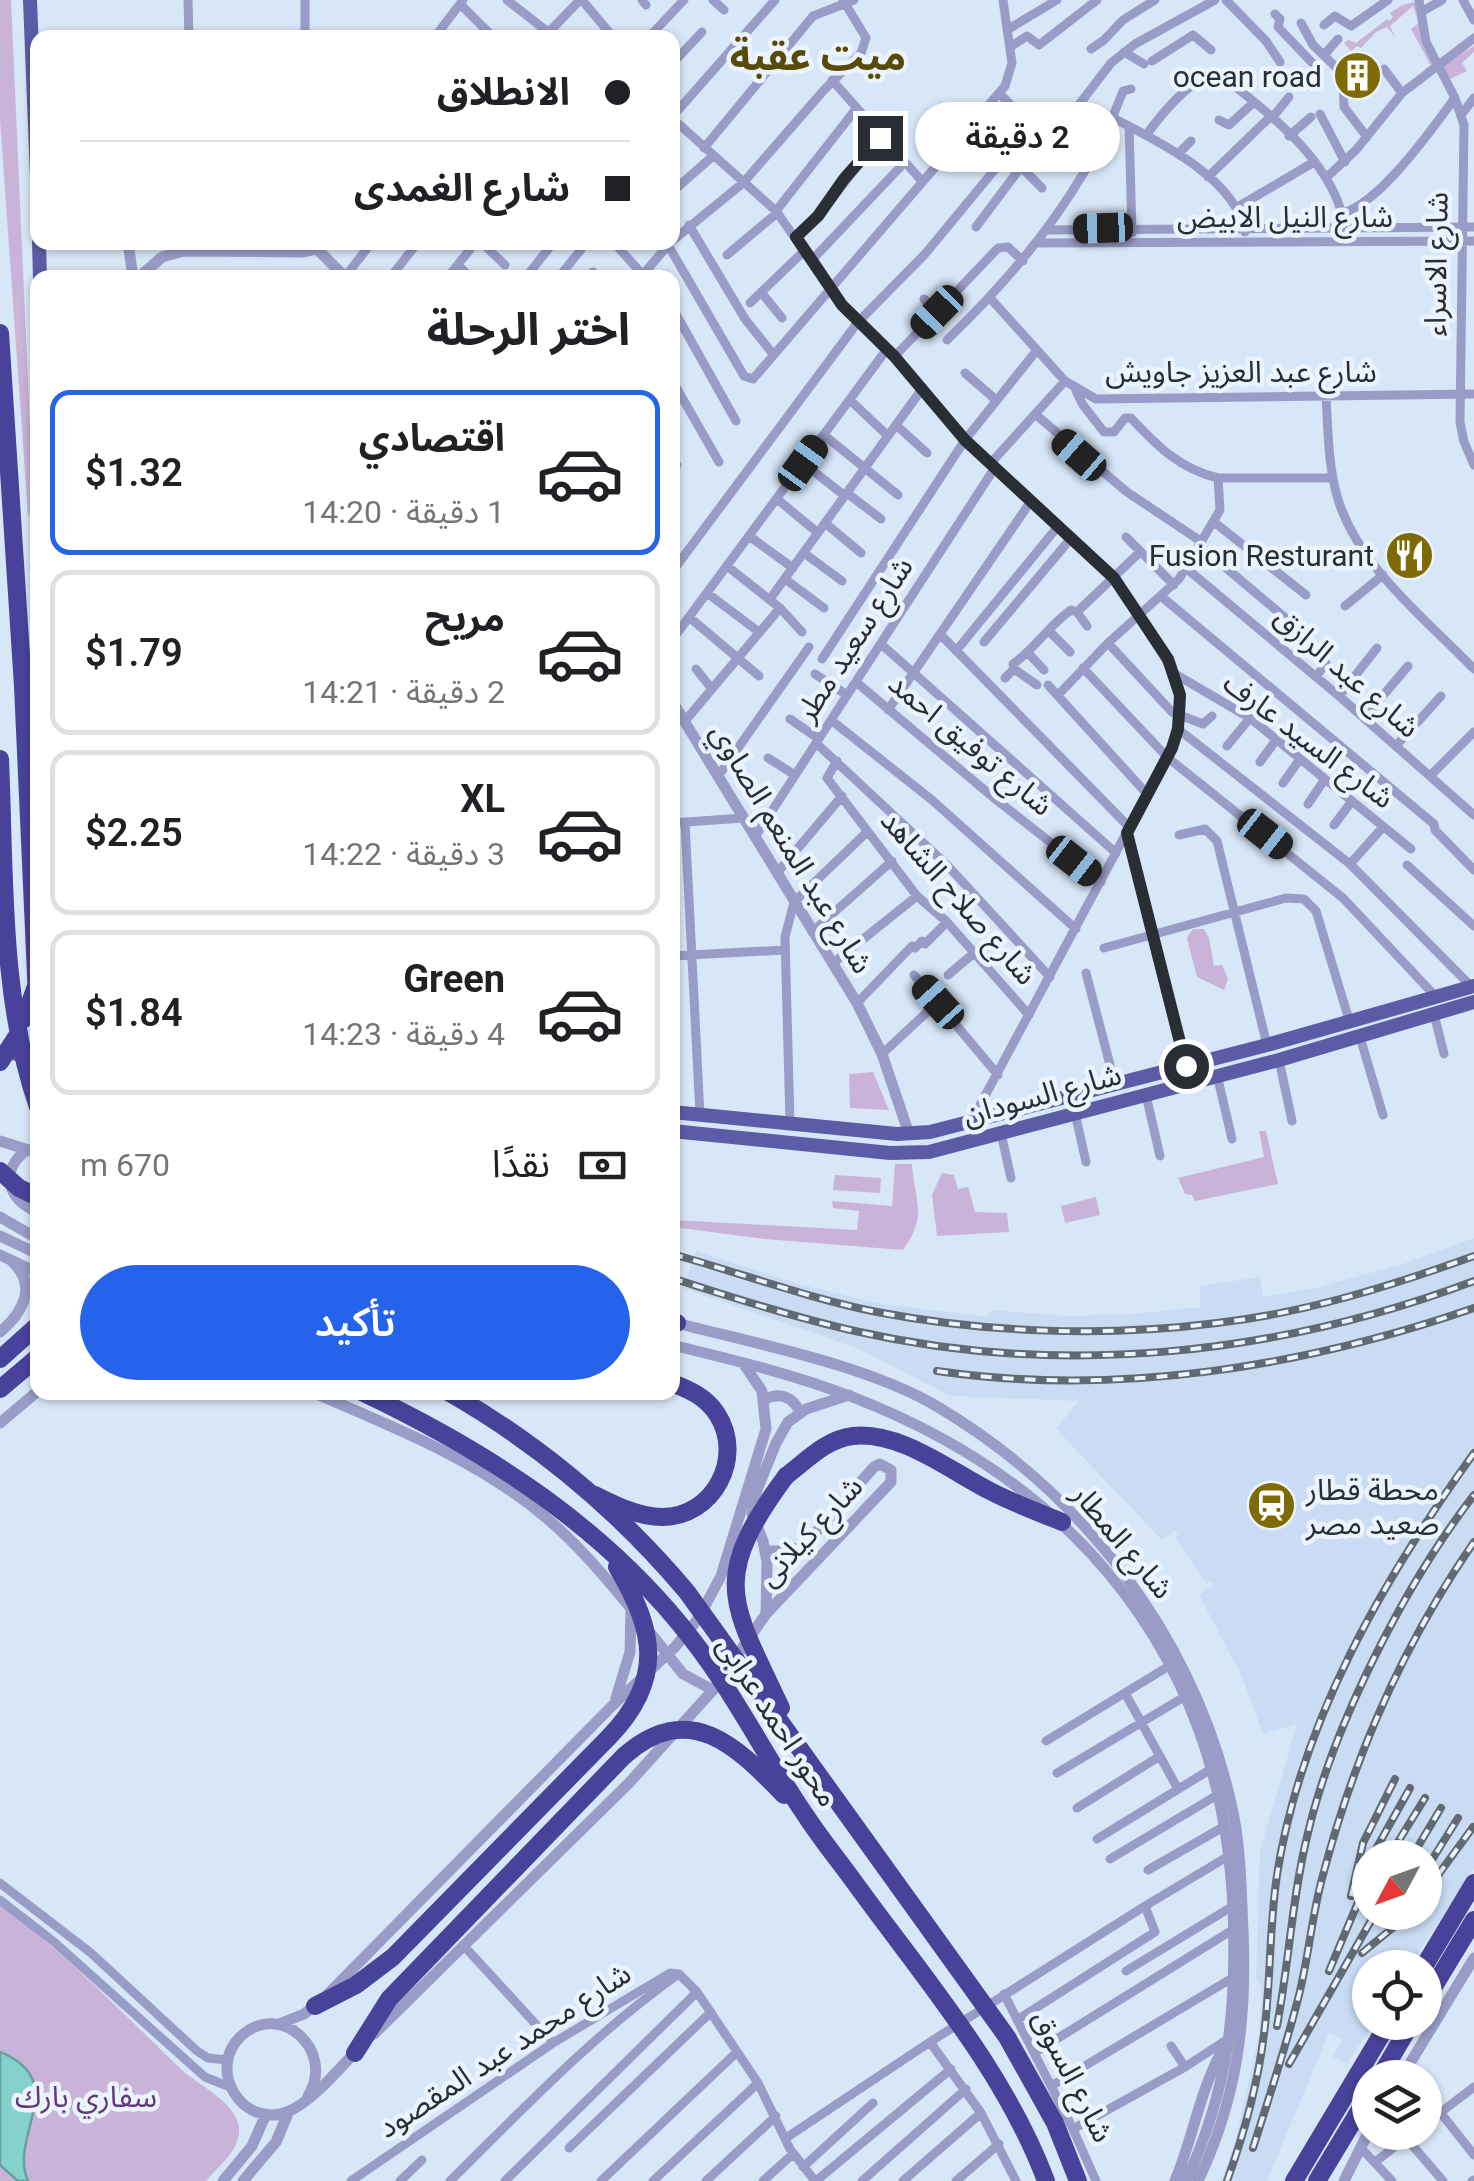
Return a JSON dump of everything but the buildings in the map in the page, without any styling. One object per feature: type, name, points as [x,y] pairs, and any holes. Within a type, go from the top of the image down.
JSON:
[{"type":"highway","points":[[0,333],[21,648],[30,862]]},
{"type":"highway","points":[[1,639],[21,648]]},
{"type":"highway","points":[[0,758],[11,999],[30,1083]]},
{"type":"highway","points":[[0,1062],[15,1041],[30,1001]]},
{"type":"highway","points":[[0,1171],[30,1193]]},
{"type":"highway","points":[[0,1359],[30,1333]]},
{"type":"highway","points":[[0,1389],[30,1364]]},
{"type":"highway","points":[[595,1495],[660,1517],[690,1510],[714,1491],[724,1473],[728,1453],[722,1422],[703,1398],[680,1387]]},
{"type":"highway","name":"محور احمد عرابى","points":[[377,1400],[504,1468],[563,1510],[651,1592],[692,1638],[805,1816],[996,2080],[1046,2181]]},
{"type":"highway","name":"محور احمد عرابى","points":[[461,1400],[516,1433],[595,1495],[687,1592],[1014,2049],[1055,2123],[1078,2181]]},
{"type":"highway","points":[[800,1749],[740,1619],[734,1585],[741,1551],[760,1512],[786,1476],[829,1444],[853,1436],[876,1437],[910,1449],[992,1492],[1062,1522]]},
{"type":"highway","points":[[315,2006],[356,1985],[393,1957],[626,1718],[647,1670],[647,1630],[634,1596],[607,1549]]},
{"type":"highway","points":[[354,2053],[389,1998],[615,1764],[642,1742],[674,1732],[697,1732],[719,1738],[747,1756],[805,1816]]},
{"type":"highway","points":[[1433,1950],[1474,1883]]},
{"type":"highway","points":[[1442,1973],[1474,1920]]},
{"type":"highway","points":[[1294,2181],[1378,2040]]},
{"type":"highway","points":[[1316,2181],[1352,2123]]},
{"type":"main road","points":[[30,0],[32,30]]},
{"type":"main road","points":[[0,867],[30,874]]},
{"type":"main road","points":[[0,907],[30,917]]},
{"type":"main road","points":[[0,923],[30,932]]},
{"type":"main road","name":"شارع السودان","points":[[680,1132],[914,1153],[945,1149],[1360,1038],[1473,992]]},
{"type":"main road","name":"شارع السودان","points":[[680,1113],[909,1134],[971,1122],[1350,1023],[1436,1006]]},
{"type":"main road","points":[[810,1145],[812,1126]]},
{"type":"street","points":[[188,0],[189,30]]},
{"type":"street","points":[[305,0],[305,30]]},
{"type":"street","points":[[507,0],[538,30]]},
{"type":"street","points":[[656,30],[684,0]]},
{"type":"street","points":[[714,0],[724,10]]},
{"type":"street","points":[[680,115],[762,6],[774,0]]},
{"type":"street","points":[[815,0],[821,10]]},
{"type":"street","points":[[676,250],[749,380],[999,93],[1009,78],[1012,63],[1004,0]]},
{"type":"street","points":[[1007,30],[1058,0]]},
{"type":"street","points":[[1010,46],[1027,36],[1038,45],[1096,0]]},
{"type":"street","points":[[1091,49],[1123,20],[1155,0]]},
{"type":"street","points":[[976,227],[1021,167],[1121,54],[1215,0]]},
{"type":"street","points":[[1226,0],[1266,41],[1280,62]]},
{"type":"street","points":[[1238,12],[1246,0]]},
{"type":"street","points":[[1324,26],[1335,16],[1351,26],[1388,0]]},
{"type":"street","name":"شارع الاسراء","points":[[1419,0],[1426,42],[1469,133],[1460,241],[1459,394],[1464,442],[1474,466]]},
{"type":"street","points":[[1421,12],[1442,0]]},
{"type":"street","points":[[1463,0],[1474,20]]},
{"type":"street","points":[[549,30],[576,1],[606,30]]},
{"type":"street","points":[[680,233],[744,182],[832,80],[861,53],[866,38],[847,1],[813,16],[704,148]]},
{"type":"street","points":[[440,30],[462,2],[487,30]]},
{"type":"street","points":[[1266,41],[1278,27],[1280,19],[1275,14]]},
{"type":"street","points":[[1174,22],[1184,38]]},
{"type":"street","points":[[1301,23],[1310,40],[1342,74],[1344,107],[1367,137]]},
{"type":"street","points":[[1278,27],[1320,72],[1308,86]]},
{"type":"street","points":[[680,55],[702,32]]},
{"type":"street","points":[[1104,40],[1121,54],[1148,63],[1184,38],[1196,35],[1210,50]]},
{"type":"street","points":[[1327,177],[1345,162],[1402,94],[1474,38]]},
{"type":"street","points":[[1324,55],[1338,39]]},
{"type":"street","points":[[1300,49],[1310,40]]},
{"type":"street","points":[[1304,74],[1314,63]]},
{"type":"street","points":[[1384,70],[1402,94]]},
{"type":"street","points":[[1146,134],[1188,90],[1208,75],[1220,75],[1271,117],[1327,177],[1343,213],[1345,240]]},
{"type":"street","points":[[832,80],[921,180]]},
{"type":"street","points":[[947,340],[990,298],[1046,230],[1114,118],[1123,90],[1131,89]]},
{"type":"street","points":[[999,93],[1045,140]]},
{"type":"street","points":[[1208,178],[1289,97]]},
{"type":"street","points":[[1343,213],[1352,210],[1398,169],[1455,98]]},
{"type":"street","points":[[1461,115],[1474,98]]},
{"type":"street","points":[[1219,120],[1229,124],[1254,102]]},
{"type":"street","points":[[728,255],[776,212],[856,109]]},
{"type":"street","points":[[1071,115],[1104,135]]},
{"type":"street","points":[[1290,136],[1316,116],[1345,162]]},
{"type":"street","points":[[1114,118],[1178,154],[1208,178],[1236,208],[1246,240]]},
{"type":"street","points":[[1129,126],[1132,242]]},
{"type":"street","points":[[680,128],[776,212],[828,288],[891,353],[965,440],[1114,578],[1175,674],[1180,716],[1167,757],[971,1122]]},
{"type":"street","points":[[796,237],[818,216],[880,138]]},
{"type":"street","points":[[1178,154],[1190,141]]},
{"type":"street","points":[[680,185],[713,156]]},
{"type":"street","points":[[680,561],[858,322],[947,230],[1006,156]]},
{"type":"street","points":[[1236,208],[1314,162]]},
{"type":"street","points":[[812,260],[904,163]]},
{"type":"street","points":[[1021,167],[1042,188]]},
{"type":"street","points":[[688,226],[744,319],[773,354]]},
{"type":"street","name":"شارع النيل الابيض","points":[[1046,230],[1474,227]]},
{"type":"street","name":"شارع النيل الابيض","points":[[1036,243],[1474,241]]},
{"type":"street","points":[[680,630],[824,434],[891,353],[998,248],[1008,247],[1022,261]]},
{"type":"street","points":[[146,270],[162,258],[184,250]]},
{"type":"street","points":[[313,250],[337,270]]},
{"type":"street","points":[[350,270],[366,250]]},
{"type":"street","points":[[396,270],[412,250]]},
{"type":"street","points":[[454,270],[471,250]]},
{"type":"street","points":[[488,250],[506,265]]},
{"type":"street","points":[[531,270],[548,250]]},
{"type":"street","points":[[564,270],[581,250]]},
{"type":"street","points":[[621,250],[641,270]]},
{"type":"street","points":[[646,270],[663,250]]},
{"type":"street","points":[[750,303],[805,250]]},
{"type":"street","points":[[458,265],[463,270]]},
{"type":"street","points":[[761,292],[782,318]]},
{"type":"street","name":"شارع عبد العزيز جاويش","points":[[990,298],[1065,381],[1096,400],[1474,394]]},
{"type":"street","points":[[924,299],[937,312]]},
{"type":"street","points":[[680,321],[736,421]]},
{"type":"street","points":[[822,659],[965,440],[1037,350]]},
{"type":"street","points":[[964,373],[995,399]]},
{"type":"street","name":"شارع سعيد مطر","points":[[755,837],[992,467],[1065,381]]},
{"type":"street","points":[[770,599],[922,389]]},
{"type":"street","points":[[1074,389],[1082,406],[1107,434],[1114,432],[1124,418],[1131,418],[1169,456],[1201,474],[1218,478],[1334,478]]},
{"type":"street","points":[[680,394],[719,462]]},
{"type":"street","points":[[1326,396],[1334,478],[1354,538],[1383,575],[1474,669]]},
{"type":"street","points":[[850,400],[888,436]]},
{"type":"street","points":[[1034,414],[1127,492],[1201,544],[1290,621]]},
{"type":"street","points":[[896,424],[926,453]]},
{"type":"street","points":[[824,434],[898,495]]},
{"type":"street","points":[[803,463],[881,519]]},
{"type":"street","points":[[1058,695],[1108,643],[1174,586],[1214,522],[1222,502],[1218,478]]},
{"type":"street","points":[[777,499],[818,533]]},
{"type":"street","points":[[888,710],[1030,501]]},
{"type":"street","points":[[1214,522],[1306,595]]},
{"type":"street","points":[[826,523],[861,553]]},
{"type":"street","points":[[956,651],[1059,525]]},
{"type":"street","points":[[750,536],[793,568]]},
{"type":"street","points":[[984,642],[1072,537]]},
{"type":"street","points":[[1126,538],[1174,586]]},
{"type":"street","points":[[1077,612],[1140,552]]},
{"type":"street","points":[[804,553],[842,581]]},
{"type":"street","points":[[727,566],[770,599],[802,632]]},
{"type":"street","name":"شارع عبد الرازق","points":[[1186,568],[1474,815]]},
{"type":"street","points":[[1345,606],[1383,575]]},
{"type":"street","points":[[785,579],[824,608]]},
{"type":"street","points":[[707,593],[760,632]]},
{"type":"street","points":[[1162,597],[1434,824],[1474,870]]},
{"type":"street","points":[[685,721],[780,608]]},
{"type":"street","points":[[1005,678],[1014,669],[1013,664],[1029,654],[1071,610],[1087,626]]},
{"type":"street","points":[[689,618],[759,676]]},
{"type":"street","points":[[1049,631],[1070,652]]},
{"type":"street","points":[[940,634],[1128,830],[1186,1066]]},
{"type":"street","points":[[1108,643],[1172,712],[1202,724],[1212,716]]},
{"type":"street","points":[[881,644],[1116,854]]},
{"type":"street","points":[[719,776],[809,648]]},
{"type":"street","points":[[1339,696],[1378,648]]},
{"type":"street","points":[[1029,654],[1044,670]]},
{"type":"street","points":[[1316,677],[1326,662]]},
{"type":"street","points":[[1364,718],[1408,666]]},
{"type":"street","points":[[1083,668],[1167,757],[1343,898],[1436,1006],[1444,1054]]},
{"type":"street","points":[[696,669],[712,689]]},
{"type":"street","points":[[1014,669],[1058,695],[1148,795]]},
{"type":"street","points":[[815,674],[847,695]]},
{"type":"street","name":"شارع السيد عارف","points":[[1175,674],[1250,718],[1411,849]]},
{"type":"street","name":"شارع توفيق احمد","points":[[856,682],[1101,882]]},
{"type":"street","points":[[1396,746],[1441,696]]},
{"type":"street","name":"شارع عبد المنعم الصاوي","points":[[680,713],[856,1002],[882,1054],[909,1134]]},
{"type":"street","points":[[790,718],[947,865],[1050,977]]},
{"type":"street","points":[[1228,746],[1250,718]]},
{"type":"street","points":[[831,720],[932,800],[1076,929]]},
{"type":"street","points":[[1178,729],[1350,864],[1473,992]]},
{"type":"street","points":[[1430,776],[1474,732]]},
{"type":"street","points":[[1260,762],[1276,740]]},
{"type":"street","points":[[768,758],[795,775]]},
{"type":"street","points":[[1283,784],[1300,759]]},
{"type":"street","name":"شارع صلاح الشاهد","points":[[837,761],[827,778],[866,832],[1027,1020]]},
{"type":"street","points":[[1308,804],[1325,780]]},
{"type":"street","points":[[777,873],[842,796]]},
{"type":"street","points":[[1334,826],[1352,802]]},
{"type":"street","points":[[680,822],[744,818]]},
{"type":"street","points":[[685,822],[700,1114]]},
{"type":"street","points":[[1350,864],[1383,826]]},
{"type":"street","points":[[1179,835],[1200,829],[1214,836],[1267,1046]]},
{"type":"street","points":[[790,1123],[786,925],[794,902],[866,832]]},
{"type":"street","points":[[812,932],[892,861]]},
{"type":"street","points":[[1407,865],[1474,926]]},
{"type":"street","points":[[832,964],[917,896]]},
{"type":"street","points":[[1104,948],[1295,897],[1311,904],[1316,911],[1350,1023]]},
{"type":"street","points":[[856,1002],[912,946],[922,941],[925,944],[947,922]]},
{"type":"street","points":[[680,956],[785,950]]},
{"type":"street","points":[[948,975],[974,954]]},
{"type":"street","points":[[1086,973],[1114,1084]]},
{"type":"street","points":[[914,975],[998,1075]]},
{"type":"street","points":[[882,1054],[938,1002]]},
{"type":"street","points":[[1360,1038],[1383,1115]]},
{"type":"street","points":[[1279,1060],[1292,1121]]},
{"type":"street","points":[[1217,1076],[1232,1139]]},
{"type":"street","points":[[1146,1095],[1160,1156]]},
{"type":"street","points":[[1075,1114],[1086,1162]]},
{"type":"street","points":[[1001,1133],[1012,1178]]},
{"type":"street","points":[[0,1141],[30,1151]]},
{"type":"street","points":[[30,1153],[11,1163],[6,1183],[14,1200],[30,1208]]},
{"type":"street","points":[[0,1217],[30,1234]]},
{"type":"street","points":[[0,1236],[30,1250]]},
{"type":"street","points":[[5,1257],[30,1268]]},
{"type":"street","points":[[5,1257],[19,1268],[30,1299]]},
{"type":"street","points":[[0,1332],[30,1303]]},
{"type":"street","name":"شارع المطار","points":[[680,1324],[854,1372],[937,1406],[1051,1493],[1130,1580],[1179,1660],[1216,1748],[1232,1806],[1242,2042],[1230,2094],[1210,2140]]},
{"type":"street","name":"شارع المطار","points":[[680,1347],[743,1362],[849,1396],[944,1441],[1015,1486],[1062,1522],[1123,1588],[1184,1697],[1211,1769],[1234,1853],[1233,1906],[1238,1928],[1230,2038],[1210,2140]]},
{"type":"street","points":[[289,2111],[266,2114],[241,2103],[230,2088],[227,2060],[235,2043],[248,2030],[276,2025],[315,2006],[698,1619],[721,1576],[766,1429],[764,1400],[757,1381],[743,1362]]},
{"type":"street","points":[[764,1400],[786,1396],[800,1413]]},
{"type":"street","points":[[243,2181],[276,2142],[289,2111],[354,2053],[629,1783],[714,1690],[766,1614],[765,1551],[752,1514],[776,1443],[788,1422],[800,1413],[849,1396]]},
{"type":"street","points":[[0,1423],[30,1398]]},
{"type":"street","points":[[330,1400],[446,1452],[500,1483],[565,1535],[690,1679],[714,1690]]},
{"type":"street","name":"شارع كيلانى","points":[[765,1551],[789,1552],[804,1546],[874,1467],[880,1464],[891,1470],[891,1482],[766,1614]]},
{"type":"street","points":[[612,1706],[630,1652],[631,1609]]},
{"type":"street","points":[[1046,1742],[1169,1666]]},
{"type":"street","points":[[1125,1693],[1178,1788]]},
{"type":"street","points":[[1057,1773],[1184,1697]]},
{"type":"street","points":[[1077,1808],[1160,1756]]},
{"type":"street","points":[[1097,1839],[1211,1769]]},
{"type":"street","points":[[1110,1858],[1219,1794]]},
{"type":"street","points":[[1148,1870],[1226,1826]]},
{"type":"street","points":[[786,2138],[1004,1994],[1234,1853]]},
{"type":"street","points":[[0,1883],[92,1953],[197,2052],[214,2060],[227,2060]]},
{"type":"street","points":[[0,1900],[81,1965],[206,2078],[230,2088]]},
{"type":"street","points":[[1017,2020],[1154,1932],[1145,1906]]},
{"type":"street","points":[[1126,1971],[1233,1906]]},
{"type":"street","points":[[1034,2053],[1238,1928]]},
{"type":"street","points":[[464,1946],[553,2042]]},
{"type":"street","points":[[81,1965],[92,1953]]},
{"type":"street","points":[[1412,2060],[1474,1958]]},
{"type":"street","name":"شارع محمد عبد المقصود","points":[[351,2181],[553,2042],[670,1973],[679,1974],[697,1992],[758,2083],[793,2154],[816,2181]]},
{"type":"street","points":[[450,2181],[584,2049],[679,1974]]},
{"type":"street","points":[[1051,2086],[1234,1977]]},
{"type":"street","points":[[505,2181],[697,1992]]},
{"type":"street","name":"شارع السوق","points":[[1004,1994],[1096,2181]]},
{"type":"street","points":[[568,2148],[711,2012]]},
{"type":"street","points":[[276,2025],[293,2030],[311,2049],[316,2074],[308,2096]]},
{"type":"street","points":[[1073,2129],[1185,2068],[1230,2038]]},
{"type":"street","points":[[1176,2181],[1210,2075],[1230,2038]]},
{"type":"street","points":[[930,2042],[981,2112],[1016,2181]]},
{"type":"street","points":[[1172,2046],[1185,2068]]},
{"type":"street","points":[[601,2181],[737,2052]]},
{"type":"street","points":[[816,2181],[952,2069]]},
{"type":"street","points":[[653,2181],[758,2083]]},
{"type":"street","points":[[1442,2111],[1474,2087]]},
{"type":"street","points":[[862,2181],[966,2090]]},
{"type":"street","points":[[804,2167],[873,2104]]},
{"type":"street","points":[[902,2181],[981,2112]]},
{"type":"street","points":[[222,2181],[252,2146],[266,2114]]},
{"type":"street","points":[[1442,2115],[1474,2156]]},
{"type":"street","points":[[706,2181],[776,2116]]},
{"type":"street","points":[[1186,2181],[1210,2140]]},
{"type":"street","points":[[1198,2181],[1210,2140]]},
{"type":"street","points":[[959,2180],[999,2144]]},
{"type":"street","points":[[1344,2181],[1359,2150]]},
{"type":"street","points":[[1363,2150],[1392,2181]]},
{"type":"street","points":[[1375,2162],[1391,2150]]},
{"type":"street","points":[[1420,2150],[1442,2181]]},
{"type":"street","points":[[763,2181],[793,2154]]},
{"type":"street","points":[[400,2181],[422,2160]]},
{"type":"shaded area","points":[[1474,1238],[1474,1868],[1442,1917],[1442,1840],[1352,1840],[1352,1930],[1433,1930],[1420,1950],[1352,1950],[1352,2040],[1363,2040],[1347,2064],[1333,2057],[1342,2039],[1329,2033],[1267,2181],[1221,2181],[1235,2142],[1259,2035],[1262,1988],[1256,1979],[1260,1851],[1297,1724],[1263,1734],[1242,1677],[1199,1595],[1214,1584],[1207,1584],[1175,1537],[1175,1531],[1162,1540],[1056,1429],[1079,1401],[950,1396],[857,1348],[683,1288],[696,1251],[802,1285],[881,1304],[987,1317],[991,1310],[1068,1316],[1201,1307],[1199,1286],[1260,1277],[1263,1297],[1315,1288],[1403,1264]]},
{"type":"shaded area","points":[[0,2052],[21,2064],[32,2078],[34,2110],[24,2164],[28,2181],[18,2181],[0,2165]]},
{"type":"green space","points":[[0,0],[11,0],[30,428],[30,516],[28,515],[0,119]]},
{"type":"green space","points":[[1414,2],[1418,5],[1421,43],[1435,67],[1427,73],[1425,69],[1431,66],[1411,29],[1419,23],[1413,6],[1390,26],[1395,37],[1387,27],[1376,32],[1361,48],[1357,46],[1351,51],[1344,43],[1356,43],[1389,21],[1393,17],[1390,13]]},
{"type":"green space","points":[[1474,46],[1474,52],[1462,63],[1467,71],[1450,79],[1441,64]]},
{"type":"green space","points":[[1193,929],[1204,929],[1209,938],[1214,966],[1222,965],[1228,979],[1224,990],[1197,977],[1187,938]]},
{"type":"green space","points":[[873,1072],[889,1110],[850,1108],[849,1074]]},
{"type":"green space","points":[[1259,1131],[1266,1131],[1278,1184],[1195,1201],[1192,1195],[1185,1194],[1178,1178],[1264,1157]]},
{"type":"green space","points":[[895,1164],[912,1164],[918,1218],[903,1250],[680,1228],[680,1220],[857,1230],[859,1211],[833,1208],[832,1201],[892,1206]]},
{"type":"green space","points":[[942,1173],[954,1175],[958,1189],[968,1187],[975,1212],[1007,1213],[1009,1232],[937,1236],[932,1195]]},
{"type":"green space","points":[[835,1175],[881,1178],[880,1193],[833,1190]]},
{"type":"green space","points":[[1096,1197],[1100,1215],[1065,1223],[1061,1206]]},
{"type":"green space","name":"سفاري بارك","points":[[0,1905],[72,1964],[183,2071],[235,2115],[238,2140],[206,2181],[0,2181]]},
{"type":"railway","points":[[0,1052],[30,1061]]},
{"type":"railway","points":[[680,1256],[877,1312],[961,1325],[1090,1331],[1175,1327],[1283,1313],[1379,1288],[1474,1256]]},
{"type":"railway","points":[[680,1281],[855,1331],[1011,1353],[1090,1355],[1246,1342],[1324,1327],[1474,1281]]},
{"type":"railway","points":[[937,1371],[1073,1380],[1209,1371],[1343,1346],[1474,1308]]},
{"type":"railway","points":[[1227,2181],[1258,2071],[1277,1875],[1305,1761],[1326,1706],[1378,1601],[1474,1453]]},
{"type":"railway","points":[[1277,2026],[1302,1860],[1334,1750],[1397,1613],[1474,1495]]},
{"type":"railway","points":[[1253,2148],[1294,2014],[1319,1890],[1350,1787],[1404,1661],[1474,1542]]},
{"type":"railway","points":[[1351,1896],[1363,1843],[1395,1779]]},
{"type":"railway","points":[[1381,1840],[1410,1788]]},
{"type":"railway","points":[[1399,1840],[1425,1798]]},
{"type":"railway","points":[[1422,1840],[1441,1808]]},
{"type":"railway","points":[[1442,1844],[1458,1818]]},
{"type":"railway","points":[[1442,1870],[1473,1827]]},
{"type":"railway","points":[[1329,1971],[1352,1917]]},
{"type":"railway","points":[[1289,2064],[1366,1930]]},
{"type":"railway","points":[[1366,1950],[1390,1930]]},
{"type":"place","name":"ocean road","points":[[1357,76]]},
{"type":"place","name":"Fusion Resturant","points":[[1409,555]]},
{"type":"place","name":"محطة قطار صعيد مصر","points":[[1271,1506]]},
{"type":"district","name":"ميت عقبة","points":[[818,56]]},
{"type":"route","points":[[880,138],[818,216],[796,237],[842,305],[894,356],[965,440],[1114,578],[1175,674],[1181,706],[1172,748],[1127,833],[1186,1066]]}]
